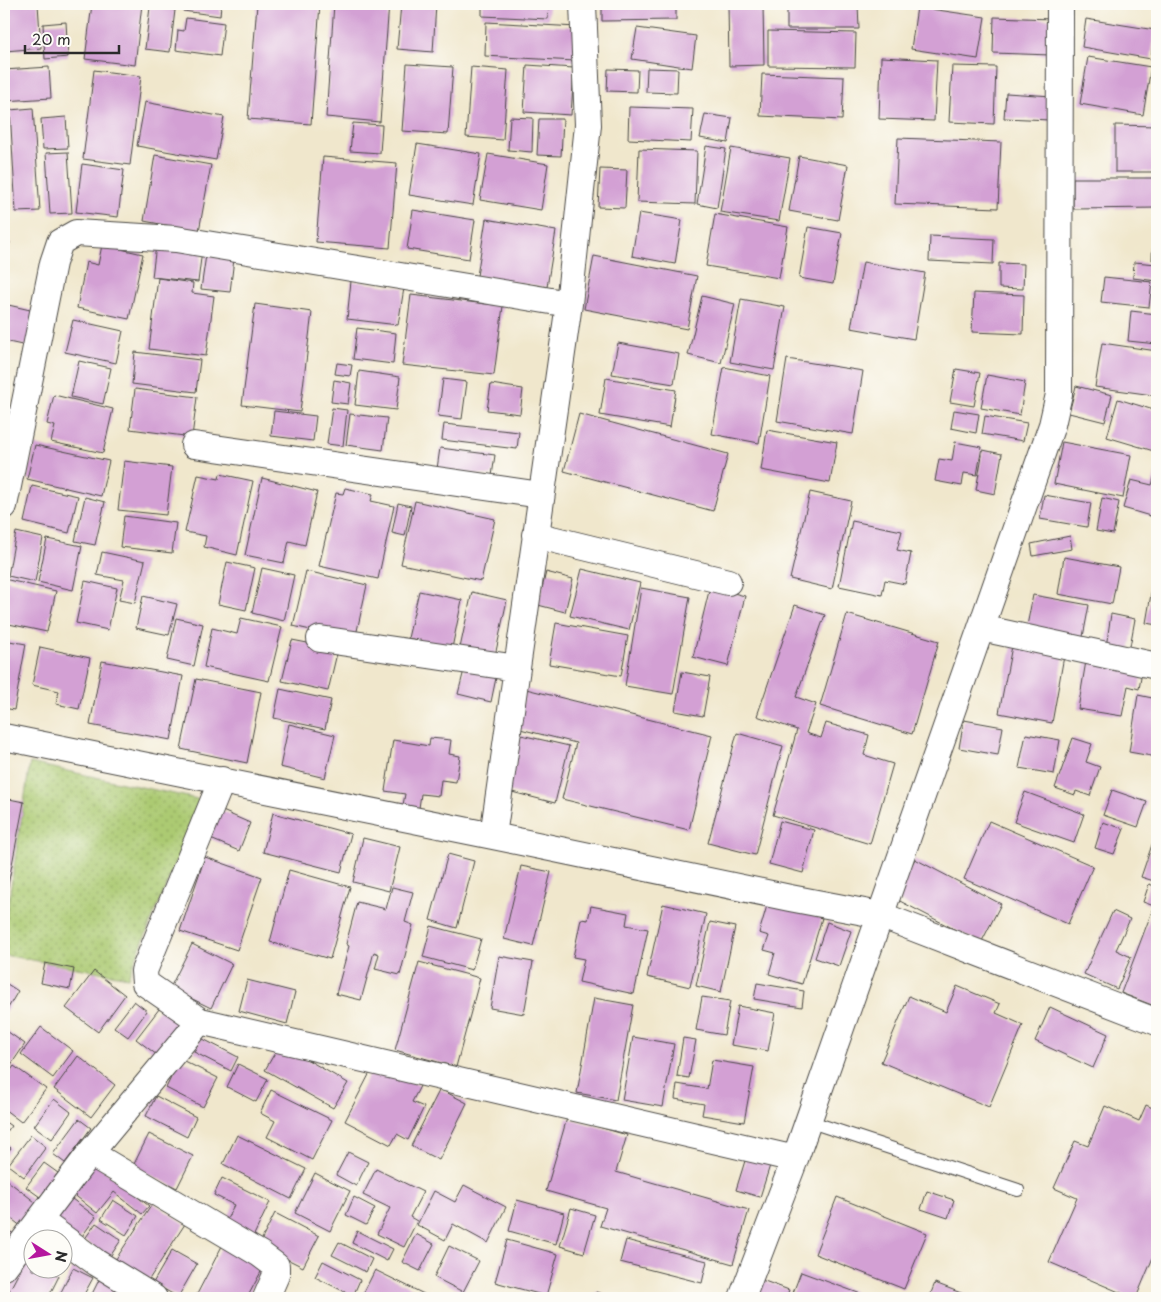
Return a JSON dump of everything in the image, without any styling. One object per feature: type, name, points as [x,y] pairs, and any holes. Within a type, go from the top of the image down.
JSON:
[{"type":"street","points":[[493,836],[569,304],[588,126],[583,4]]},
{"type":"street","points":[[742,1298],[795,1160],[1052,425],[1059,394],[1060,4]]},
{"type":"street","points":[[4,506],[53,263],[60,242],[76,233],[176,239],[569,304]]},
{"type":"street","points":[[194,445],[541,495]]},
{"type":"street","points":[[535,535],[728,582]]},
{"type":"street","points":[[981,628],[1157,666]]},
{"type":"street","points":[[320,639],[516,668]]},
{"type":"street","points":[[4,737],[880,915],[1157,1022]]},
{"type":"street","points":[[222,780],[144,971],[145,983],[200,1021],[795,1160]]},
{"type":"street","points":[[4,1267],[90,1153],[200,1021]]},
{"type":"street","points":[[90,1153],[260,1254],[276,1266],[276,1275],[266,1298]]},
{"type":"street","points":[[39,1220],[97,1263],[154,1298]]},
{"type":"lane","points":[[808,1121],[1018,1190]]},
{"type":"green space","points":[[30,763],[202,800],[128,977],[4,955],[4,931]]},
{"type":"building","points":[[4,4],[38,4],[41,48],[5,51]]},
{"type":"building","points":[[92,4],[142,4],[135,65],[85,59]]},
{"type":"building","points":[[184,4],[221,4],[220,16],[183,11]]},
{"type":"building","points":[[257,4],[320,4],[311,124],[248,119]]},
{"type":"building","points":[[334,4],[389,4],[380,122],[326,117]]},
{"type":"building","points":[[401,4],[436,4],[433,52],[397,49]]},
{"type":"building","points":[[482,4],[549,4],[548,19],[482,16]]},
{"type":"building","points":[[602,4],[676,4],[676,20],[602,21]]},
{"type":"building","points":[[728,4],[763,4],[764,65],[729,66]]},
{"type":"building","points":[[787,4],[858,4],[859,29],[787,29]]},
{"type":"building","points":[[150,7],[175,10],[170,52],[145,49]]},
{"type":"building","points":[[917,7],[985,17],[978,59],[911,49]]},
{"type":"building","points":[[994,17],[1052,19],[1051,55],[993,53]]},
{"type":"building","points":[[186,18],[224,23],[220,56],[176,50],[178,30],[184,31]]},
{"type":"building","points":[[1086,19],[1155,30],[1151,59],[1082,47]]},
{"type":"building","points":[[66,22],[68,57],[45,59],[43,24]]},
{"type":"building","points":[[486,22],[577,27],[575,61],[485,56]]},
{"type":"building","points":[[637,28],[696,36],[692,68],[632,59]]},
{"type":"building","points":[[768,31],[856,33],[855,67],[768,66]]},
{"type":"building","points":[[881,57],[937,60],[934,121],[879,119]]},
{"type":"building","points":[[1088,57],[1151,67],[1143,115],[1080,104]]},
{"type":"building","points":[[407,64],[453,67],[448,134],[402,131]]},
{"type":"building","points":[[527,65],[574,68],[571,115],[524,112]]},
{"type":"building","points":[[952,66],[996,67],[994,124],[949,122]]},
{"type":"building","points":[[49,67],[51,98],[4,101],[4,70]]},
{"type":"building","points":[[471,67],[508,70],[503,140],[466,137]]},
{"type":"building","points":[[647,68],[678,69],[677,93],[646,92]]},
{"type":"building","points":[[608,69],[638,70],[637,92],[607,91]]},
{"type":"building","points":[[94,70],[141,76],[130,165],[83,159]]},
{"type":"building","points":[[762,74],[844,77],[842,120],[760,116]]},
{"type":"building","points":[[1006,93],[1052,96],[1050,120],[1004,118]]},
{"type":"building","points":[[145,102],[224,117],[216,160],[137,146]]},
{"type":"building","points":[[629,107],[693,109],[691,142],[628,139]]},
{"type":"building","points":[[33,108],[40,211],[16,212],[10,110]]},
{"type":"building","points":[[705,114],[732,118],[728,143],[700,138]]},
{"type":"building","points":[[66,117],[68,148],[43,149],[41,119]]},
{"type":"building","points":[[510,117],[533,118],[532,152],[508,150]]},
{"type":"building","points":[[539,119],[563,119],[561,156],[537,155]]},
{"type":"building","points":[[353,123],[382,125],[380,153],[350,151]]},
{"type":"building","points":[[1115,125],[1157,126],[1157,172],[1115,172]]},
{"type":"building","points":[[898,138],[1001,142],[998,208],[895,204]]},
{"type":"building","points":[[417,144],[481,154],[473,205],[409,195]]},
{"type":"building","points":[[706,146],[726,149],[717,208],[697,204]]},
{"type":"building","points":[[731,148],[790,158],[779,221],[720,212]]},
{"type":"building","points":[[639,149],[697,151],[695,204],[637,202]]},
{"type":"building","points":[[68,152],[72,213],[50,214],[46,153]]},
{"type":"building","points":[[488,154],[548,164],[541,210],[480,200]]},
{"type":"building","points":[[155,155],[211,165],[199,231],[144,221]]},
{"type":"building","points":[[799,156],[848,165],[838,220],[789,211]]},
{"type":"building","points":[[323,157],[397,163],[390,248],[316,242]]},
{"type":"building","points":[[82,164],[124,170],[118,217],[76,212]]},
{"type":"building","points":[[600,169],[627,170],[625,208],[598,207]]},
{"type":"building","points":[[1073,178],[1157,178],[1157,208],[1073,209]]},
{"type":"building","points":[[413,210],[475,220],[469,259],[407,249]]},
{"type":"building","points":[[639,213],[682,220],[675,264],[632,256]]},
{"type":"building","points":[[715,214],[788,227],[779,278],[706,266]]},
{"type":"building","points":[[486,219],[556,231],[547,287],[477,276]]},
{"type":"building","points":[[808,227],[842,233],[833,284],[799,278]]},
{"type":"building","points":[[1153,235],[1157,235],[1157,260],[1152,260]]},
{"type":"building","points":[[930,236],[994,239],[993,264],[929,261]]},
{"type":"building","points":[[4,240],[10,242],[5,266],[4,266]]},
{"type":"building","points":[[102,245],[143,254],[129,319],[77,308],[86,262],[98,265]]},
{"type":"building","points":[[156,245],[202,250],[198,282],[152,277]]},
{"type":"building","points":[[206,255],[234,259],[230,292],[201,289]]},
{"type":"building","points":[[594,256],[697,276],[687,329],[584,309]]},
{"type":"building","points":[[863,262],[925,273],[914,339],[851,328]]},
{"type":"building","points":[[1134,262],[1157,264],[1157,281],[1133,278]]},
{"type":"building","points":[[999,263],[1024,264],[1023,289],[999,288]]},
{"type":"building","points":[[1104,277],[1152,282],[1149,307],[1101,302]]},
{"type":"building","points":[[158,278],[193,283],[192,293],[214,296],[206,356],[149,349]]},
{"type":"building","points":[[351,281],[404,288],[398,325],[347,319]]},
{"type":"building","points":[[974,293],[1024,295],[1023,334],[972,332]]},
{"type":"building","points":[[411,295],[503,306],[494,375],[402,365]]},
{"type":"building","points":[[702,296],[735,304],[721,363],[688,355]]},
{"type":"building","points":[[741,299],[785,307],[774,370],[730,362]]},
{"type":"building","points":[[4,304],[39,312],[31,347],[4,341]]},
{"type":"building","points":[[255,304],[312,312],[300,412],[242,405]]},
{"type":"building","points":[[1131,311],[1157,314],[1157,344],[1128,341]]},
{"type":"building","points":[[73,320],[123,331],[116,363],[65,352]]},
{"type":"building","points":[[357,328],[396,333],[393,364],[353,359]]},
{"type":"building","points":[[618,343],[679,354],[674,384],[612,374]]},
{"type":"building","points":[[1102,343],[1157,351],[1153,395],[1095,387]]},
{"type":"building","points":[[135,352],[200,360],[196,392],[132,384]]},
{"type":"building","points":[[787,359],[863,371],[853,434],[777,421]]},
{"type":"building","points":[[79,361],[111,368],[103,404],[71,397]]},
{"type":"building","points":[[337,363],[352,365],[350,376],[335,374]]},
{"type":"building","points":[[724,367],[770,376],[759,443],[712,434]]},
{"type":"building","points":[[956,369],[980,373],[974,406],[950,402]]},
{"type":"building","points":[[359,371],[400,377],[396,410],[355,405]]},
{"type":"building","points":[[987,375],[1025,382],[1020,415],[981,408]]},
{"type":"building","points":[[606,378],[676,390],[670,427],[600,415]]},
{"type":"building","points":[[443,379],[467,382],[462,419],[438,416]]},
{"type":"building","points":[[334,380],[351,383],[348,404],[331,402]]},
{"type":"building","points":[[491,384],[523,389],[520,414],[487,410]]},
{"type":"building","points":[[1076,386],[1112,395],[1105,422],[1069,413]]},
{"type":"building","points":[[135,389],[197,397],[192,437],[130,429]]},
{"type":"building","points":[[54,395],[113,409],[103,453],[51,442],[55,426],[47,424]]},
{"type":"building","points":[[1118,399],[1157,411],[1157,452],[1107,437]]},
{"type":"building","points":[[332,408],[347,410],[343,446],[327,444]]},
{"type":"building","points":[[954,410],[979,414],[976,433],[951,428]]},
{"type":"building","points":[[274,411],[316,416],[313,441],[271,436]]},
{"type":"building","points":[[350,414],[387,418],[383,450],[346,445]]},
{"type":"building","points":[[579,414],[728,454],[713,511],[564,471]]},
{"type":"building","points":[[985,416],[1027,423],[1023,441],[982,434]]},
{"type":"building","points":[[444,424],[519,432],[517,449],[442,440]]},
{"type":"building","points":[[767,430],[837,442],[830,483],[761,470]]},
{"type":"building","points":[[955,442],[982,447],[977,475],[964,473],[962,486],[935,481],[939,459],[952,461]]},
{"type":"building","points":[[1062,442],[1131,455],[1123,498],[1054,484]]},
{"type":"building","points":[[35,445],[109,461],[101,496],[27,479]]},
{"type":"building","points":[[440,448],[495,455],[492,476],[437,469]]},
{"type":"building","points":[[983,450],[1002,454],[995,494],[976,490]]},
{"type":"building","points":[[124,461],[172,467],[166,515],[118,510]]},
{"type":"building","points":[[1157,468],[1157,518],[1123,508],[1131,480],[1152,485]]},
{"type":"building","points":[[220,474],[253,481],[237,555],[204,547],[206,536],[185,532],[198,475],[219,479]]},
{"type":"building","points":[[262,478],[317,492],[305,545],[289,541],[284,563],[245,555]]},
{"type":"building","points":[[32,486],[78,496],[69,533],[24,522]]},
{"type":"building","points":[[345,488],[373,494],[371,501],[394,506],[378,579],[319,566],[336,493],[343,494]]},
{"type":"building","points":[[810,492],[851,501],[832,589],[790,579]]},
{"type":"building","points":[[1044,495],[1091,503],[1087,527],[1040,519]]},
{"type":"building","points":[[85,497],[105,502],[95,545],[75,541]]},
{"type":"building","points":[[1102,498],[1119,502],[1113,534],[1096,531]]},
{"type":"building","points":[[415,501],[495,519],[481,581],[401,564]]},
{"type":"building","points":[[398,503],[411,506],[405,536],[392,533]]},
{"type":"building","points":[[124,516],[176,523],[172,553],[120,547]]},
{"type":"building","points":[[852,521],[902,531],[897,550],[911,553],[905,584],[885,580],[882,595],[839,586]]},
{"type":"building","points":[[16,532],[43,538],[35,582],[8,576]]},
{"type":"building","points":[[1070,536],[1072,549],[1033,556],[1031,544]]},
{"type":"building","points":[[47,539],[82,546],[73,590],[38,582]]},
{"type":"building","points":[[102,552],[145,561],[135,603],[119,600],[124,580],[97,575]]},
{"type":"building","points":[[1064,557],[1119,567],[1112,604],[1058,594]]},
{"type":"building","points":[[227,562],[255,568],[246,610],[218,604]]},
{"type":"building","points":[[262,568],[294,575],[284,621],[252,613]]},
{"type":"building","points":[[582,569],[640,583],[629,630],[570,616]]},
{"type":"building","points":[[306,571],[367,585],[355,640],[293,626]]},
{"type":"building","points":[[1155,571],[1157,572],[1157,625],[1146,623]]},
{"type":"building","points":[[546,572],[573,579],[565,612],[538,605]]},
{"type":"building","points":[[4,579],[56,591],[47,632],[4,623]]},
{"type":"building","points":[[85,581],[117,588],[108,630],[76,623]]},
{"type":"building","points":[[710,587],[745,596],[728,666],[693,657]]},
{"type":"building","points":[[641,588],[690,597],[673,694],[625,686]]},
{"type":"building","points":[[419,591],[462,600],[452,648],[408,638]]},
{"type":"building","points":[[472,592],[507,600],[495,656],[460,648]]},
{"type":"building","points":[[1033,595],[1089,605],[1082,642],[1026,631]]},
{"type":"building","points":[[143,596],[177,604],[169,635],[136,628]]},
{"type":"building","points":[[795,605],[825,615],[796,697],[816,704],[806,733],[821,738],[826,723],[869,735],[864,755],[893,764],[870,844],[773,815],[797,730],[757,716]]},
{"type":"building","points":[[847,614],[939,641],[912,734],[820,706]]},
{"type":"building","points":[[1111,614],[1135,619],[1129,652],[1106,647]]},
{"type":"building","points":[[176,618],[203,624],[194,666],[167,660]]},
{"type":"building","points":[[241,618],[282,627],[269,681],[204,667],[212,628],[237,634]]},
{"type":"building","points":[[556,623],[628,636],[621,676],[549,664]]},
{"type":"building","points":[[4,640],[26,644],[14,710],[4,708]]},
{"type":"building","points":[[292,640],[338,649],[328,691],[282,681]]},
{"type":"building","points":[[1012,646],[1064,656],[1052,723],[999,713]]},
{"type":"building","points":[[40,647],[90,658],[79,709],[56,704],[59,691],[32,685]]},
{"type":"building","points":[[102,661],[183,676],[171,740],[90,725]]},
{"type":"building","points":[[1086,661],[1142,672],[1139,689],[1128,686],[1122,716],[1078,709]]},
{"type":"building","points":[[465,666],[497,673],[491,702],[458,694]]},
{"type":"building","points":[[682,672],[710,677],[703,716],[675,711]]},
{"type":"building","points":[[196,679],[261,692],[247,763],[181,749]]},
{"type":"building","points":[[280,689],[331,700],[325,729],[274,718]]},
{"type":"building","points":[[526,689],[712,735],[689,830],[562,799],[576,743],[516,728]]},
{"type":"building","points":[[1138,695],[1157,699],[1157,757],[1129,752]]},
{"type":"building","points":[[964,720],[1003,727],[998,755],[959,748]]},
{"type":"building","points":[[289,724],[335,735],[325,778],[280,767]]},
{"type":"building","points":[[737,733],[783,746],[755,855],[708,843]]},
{"type":"building","points":[[1026,734],[1060,740],[1054,774],[1019,768]]},
{"type":"building","points":[[521,735],[569,746],[555,803],[508,791]]},
{"type":"building","points":[[430,738],[451,740],[449,754],[460,756],[456,782],[441,780],[439,796],[421,794],[419,808],[403,805],[405,794],[385,791],[393,740],[429,746]]},
{"type":"building","points":[[1073,738],[1092,744],[1086,762],[1100,767],[1090,796],[1076,791],[1075,795],[1055,788]]},
{"type":"building","points":[[1112,790],[1147,802],[1138,827],[1103,815]]},
{"type":"building","points":[[1025,792],[1084,814],[1074,843],[1014,822]]},
{"type":"building","points":[[4,798],[24,802],[5,901],[4,901]]},
{"type":"building","points":[[218,809],[250,823],[239,851],[206,837]]},
{"type":"building","points":[[273,813],[351,834],[341,872],[263,852]]},
{"type":"building","points":[[780,821],[814,830],[803,873],[769,864]]},
{"type":"building","points":[[989,821],[1093,866],[1068,924],[964,879]]},
{"type":"building","points":[[1103,822],[1124,829],[1114,854],[1095,848]]},
{"type":"building","points":[[1157,833],[1157,882],[1141,877]]},
{"type":"building","points":[[363,838],[400,847],[389,891],[353,882]]},
{"type":"building","points":[[448,854],[474,861],[457,928],[430,920]]},
{"type":"building","points":[[205,857],[262,877],[237,950],[180,931]]},
{"type":"building","points":[[915,859],[1001,904],[981,943],[894,898]]},
{"type":"building","points":[[521,866],[551,872],[533,946],[504,939]]},
{"type":"building","points":[[289,870],[350,887],[330,959],[270,942]]},
{"type":"building","points":[[1149,884],[1157,887],[1157,1007],[1121,993],[1154,906],[1143,902]]},
{"type":"building","points":[[392,887],[413,892],[405,922],[413,925],[400,975],[375,969],[379,954],[374,952],[361,1000],[336,994],[349,946],[346,944],[357,902],[386,909]]},
{"type":"building","points":[[768,902],[822,918],[802,984],[769,974],[775,953],[764,950],[769,936],[759,933]]},
{"type":"building","points":[[663,904],[706,914],[690,987],[647,977]]},
{"type":"building","points":[[591,906],[628,913],[626,925],[648,929],[634,994],[579,982],[584,959],[573,957],[581,919],[588,920]]},
{"type":"building","points":[[1113,911],[1130,919],[1116,950],[1131,957],[1117,989],[1084,974]]},
{"type":"building","points":[[710,922],[735,927],[721,992],[696,986]]},
{"type":"building","points":[[827,922],[851,931],[839,966],[815,958]]},
{"type":"building","points":[[431,926],[481,939],[472,970],[423,957]]},
{"type":"building","points":[[192,944],[232,964],[211,1008],[170,988]]},
{"type":"building","points":[[499,956],[533,962],[524,1014],[490,1008]]},
{"type":"building","points":[[419,962],[480,978],[456,1067],[395,1050]]},
{"type":"building","points":[[45,963],[74,969],[70,989],[41,983]]},
{"type":"building","points":[[94,971],[125,995],[98,1032],[66,1008]]},
{"type":"building","points":[[247,980],[295,992],[287,1024],[239,1011]]},
{"type":"building","points":[[4,982],[18,991],[4,1015]]},
{"type":"building","points":[[757,983],[804,991],[802,1007],[754,999]]},
{"type":"building","points":[[957,986],[1000,1004],[996,1013],[1023,1025],[989,1107],[881,1062],[909,996],[946,1012]]},
{"type":"building","points":[[702,997],[730,1001],[724,1035],[696,1030]]},
{"type":"building","points":[[594,998],[633,1005],[616,1100],[577,1093]]},
{"type":"building","points":[[166,1000],[187,1015],[157,1055],[136,1039]]},
{"type":"building","points":[[134,1001],[147,1011],[128,1037],[114,1027]]},
{"type":"building","points":[[738,1006],[775,1013],[768,1051],[731,1045]]},
{"type":"building","points":[[1050,1007],[1108,1034],[1093,1068],[1035,1041]]},
{"type":"building","points":[[41,1027],[73,1051],[53,1078],[21,1054]]},
{"type":"building","points":[[4,1029],[25,1044],[4,1075]]},
{"type":"building","points":[[633,1037],[674,1044],[663,1107],[622,1100]]},
{"type":"building","points":[[201,1038],[238,1057],[231,1071],[194,1052]]},
{"type":"building","points":[[683,1038],[696,1040],[689,1078],[677,1076]]},
{"type":"building","points":[[280,1044],[348,1083],[333,1108],[265,1070]]},
{"type":"building","points":[[78,1056],[115,1085],[91,1117],[54,1089]]},
{"type":"building","points":[[180,1059],[218,1078],[203,1107],[166,1088]]},
{"type":"building","points":[[712,1060],[754,1067],[744,1122],[702,1115],[704,1104],[675,1099],[677,1084],[707,1089]]},
{"type":"building","points":[[375,1063],[420,1086],[412,1102],[424,1107],[408,1140],[397,1134],[391,1145],[345,1121]]},
{"type":"building","points":[[238,1064],[268,1079],[256,1102],[227,1087]]},
{"type":"building","points":[[14,1066],[46,1089],[21,1122],[4,1109],[4,1080]]},
{"type":"building","points":[[440,1089],[467,1103],[439,1160],[411,1146]]},
{"type":"building","points":[[271,1090],[332,1120],[312,1160],[267,1137],[275,1121],[260,1113]]},
{"type":"building","points":[[156,1096],[196,1117],[187,1137],[146,1116]]},
{"type":"building","points":[[54,1099],[71,1112],[52,1139],[34,1126]]},
{"type":"building","points":[[1146,1105],[1157,1110],[1157,1248],[1136,1298],[1133,1298],[1049,1262],[1077,1198],[1054,1188],[1075,1141],[1088,1146],[1105,1106],[1139,1121]]},
{"type":"building","points":[[567,1118],[627,1135],[616,1172],[749,1210],[733,1264],[600,1226],[606,1208],[546,1191]]},
{"type":"building","points":[[79,1119],[91,1128],[65,1163],[53,1154]]},
{"type":"building","points":[[4,1121],[11,1126],[4,1136]]},
{"type":"building","points":[[149,1134],[193,1156],[177,1188],[133,1166]]},
{"type":"building","points":[[31,1135],[46,1147],[24,1177],[8,1165]]},
{"type":"building","points":[[237,1135],[306,1169],[291,1199],[223,1164]]},
{"type":"building","points":[[6,1143],[11,1148],[4,1157],[4,1146]]},
{"type":"building","points":[[748,1151],[772,1159],[760,1197],[736,1190]]},
{"type":"building","points":[[348,1152],[368,1162],[356,1186],[336,1175]]},
{"type":"building","points":[[90,1159],[149,1206],[142,1214],[114,1192],[97,1213],[67,1189]]},
{"type":"building","points":[[44,1163],[58,1173],[40,1197],[26,1187]]},
{"type":"building","points":[[376,1169],[423,1192],[410,1217],[417,1221],[404,1247],[377,1234],[390,1208],[363,1195]]},
{"type":"building","points":[[315,1173],[350,1191],[330,1231],[295,1213]]},
{"type":"building","points":[[4,1178],[39,1205],[22,1227],[4,1213]]},
{"type":"building","points":[[222,1178],[270,1202],[253,1237],[225,1223],[234,1205],[214,1195]]},
{"type":"building","points":[[464,1185],[506,1207],[488,1243],[453,1224],[445,1240],[417,1225],[434,1191],[455,1202]]},
{"type":"building","points":[[927,1191],[954,1200],[948,1218],[921,1209]]},
{"type":"building","points":[[64,1193],[96,1217],[77,1243],[72,1239],[72,1230],[60,1230],[45,1219]]},
{"type":"building","points":[[354,1197],[375,1208],[366,1225],[346,1215]]},
{"type":"building","points":[[837,1197],[927,1233],[904,1289],[815,1254]]},
{"type":"building","points":[[113,1200],[138,1216],[126,1235],[101,1219]]},
{"type":"building","points":[[517,1200],[564,1213],[556,1244],[509,1231]]},
{"type":"building","points":[[153,1203],[185,1224],[146,1284],[114,1262]]},
{"type":"building","points":[[571,1208],[595,1215],[584,1253],[560,1246]]},
{"type":"building","points":[[275,1213],[319,1236],[303,1267],[259,1245]]},
{"type":"building","points":[[96,1223],[121,1240],[109,1258],[84,1240]]},
{"type":"building","points":[[4,1227],[15,1235],[4,1251]]},
{"type":"building","points":[[357,1231],[393,1249],[387,1261],[352,1243]]},
{"type":"building","points":[[416,1234],[434,1244],[420,1271],[402,1262]]},
{"type":"building","points":[[507,1240],[558,1254],[546,1296],[495,1282]]},
{"type":"building","points":[[626,1240],[707,1261],[702,1283],[620,1262]]},
{"type":"building","points":[[339,1242],[372,1259],[366,1272],[332,1255]]},
{"type":"building","points":[[222,1246],[263,1268],[247,1298],[195,1298]]},
{"type":"building","points":[[449,1246],[479,1261],[463,1292],[434,1277]]},
{"type":"building","points":[[172,1250],[197,1264],[178,1297],[153,1283]]},
{"type":"building","points":[[323,1261],[360,1280],[353,1296],[315,1277]]},
{"type":"building","points":[[22,1267],[22,1280],[57,1280],[48,1298],[19,1298],[8,1293]]},
{"type":"building","points":[[73,1268],[93,1278],[82,1298],[58,1298],[67,1280],[72,1280]]},
{"type":"building","points":[[375,1270],[432,1298],[361,1298]]},
{"type":"building","points":[[801,1272],[872,1298],[791,1298]]},
{"type":"building","points":[[100,1278],[140,1298],[90,1298]]},
{"type":"building","points":[[759,1279],[789,1290],[786,1298],[752,1298]]},
{"type":"building","points":[[935,1283],[974,1298],[929,1298]]},
{"type":"building","points":[[596,1292],[619,1298],[594,1298]]}]
